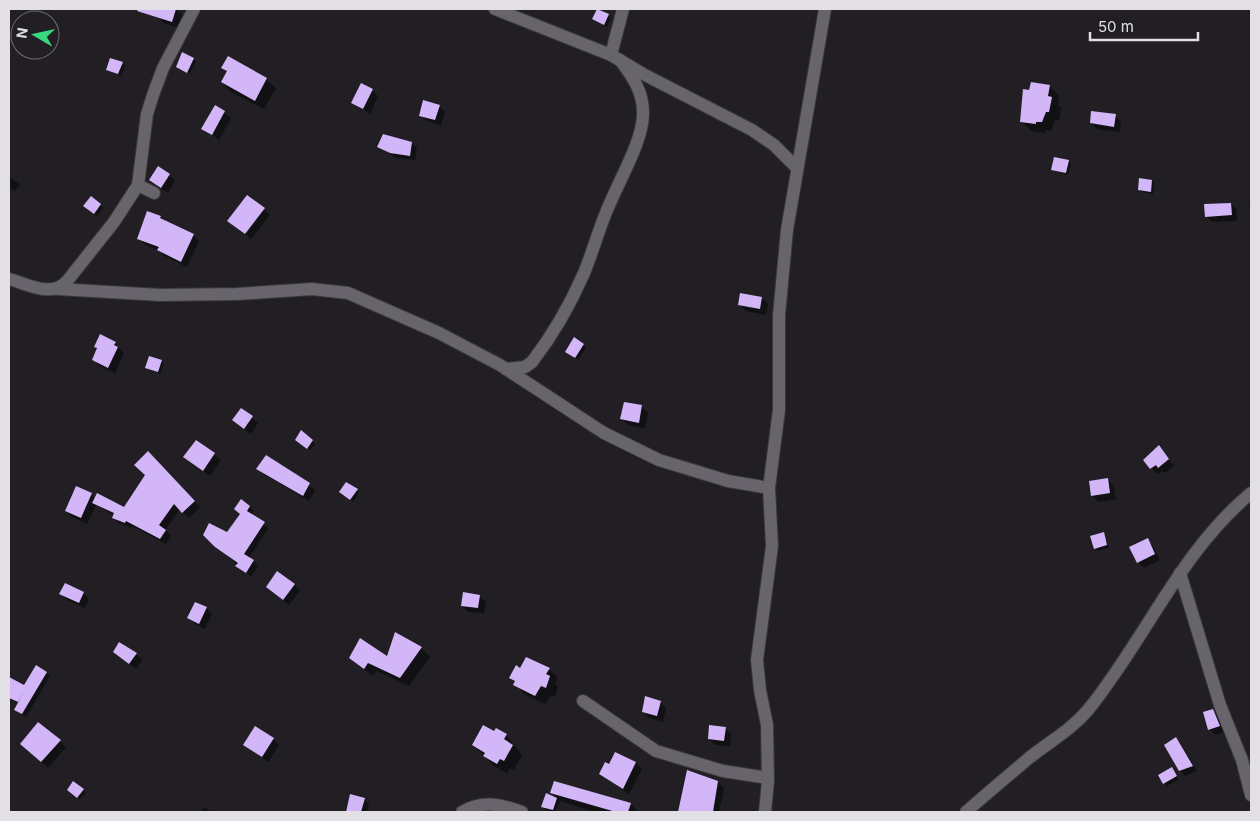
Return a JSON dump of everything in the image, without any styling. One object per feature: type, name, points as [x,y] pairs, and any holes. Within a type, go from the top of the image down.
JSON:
[{"type":"street","points":[[58,289],[65,284],[114,222],[138,185],[146,121],[153,95],[164,68],[194,9]]},
{"type":"street","points":[[495,9],[615,58],[752,130],[774,144],[797,168]]},
{"type":"street","points":[[615,58],[623,9]]},
{"type":"street","points":[[765,812],[768,778],[767,725],[757,666],[772,546],[769,488],[779,410],[779,314],[782,274],[797,168],[825,9]]},
{"type":"street","points":[[506,369],[525,366],[532,362],[562,314],[583,275],[610,203],[636,143],[643,113],[642,96],[634,79],[615,58]]},
{"type":"street","points":[[138,185],[154,193]]},
{"type":"street","points":[[9,279],[45,290],[160,294],[237,294],[312,289],[338,291],[361,298],[438,333],[506,369],[569,412],[621,442],[659,460],[728,481],[769,488]]},
{"type":"street","points":[[966,812],[1031,757],[1058,739],[1087,711],[1180,573],[1229,513],[1251,492]]},
{"type":"street","points":[[1180,573],[1220,705],[1239,753],[1251,795]]},
{"type":"street","points":[[583,701],[656,751],[723,770],[768,778]]},
{"type":"street","points":[[462,812],[478,804],[493,804],[522,812]]},
{"type":"building","points":[[138,9],[176,9],[172,22],[137,11]]},
{"type":"building","points":[[597,9],[609,14],[604,25],[592,19]]},
{"type":"building","points":[[182,52],[194,58],[187,73],[176,67]]},
{"type":"building","points":[[228,56],[267,78],[255,101],[221,82],[227,71],[221,68]]},
{"type":"building","points":[[110,58],[123,62],[118,74],[106,70]]},
{"type":"building","points":[[1031,82],[1050,85],[1048,96],[1052,97],[1049,112],[1046,112],[1042,122],[1036,122],[1036,124],[1020,122],[1023,89],[1029,90]]},
{"type":"building","points":[[361,83],[373,89],[363,109],[351,103]]},
{"type":"building","points":[[423,100],[440,105],[435,120],[419,116]]},
{"type":"building","points":[[215,105],[225,111],[212,135],[201,129]]},
{"type":"building","points":[[1091,111],[1116,114],[1114,127],[1090,123]]},
{"type":"building","points":[[383,134],[412,142],[410,156],[390,153],[377,147]]},
{"type":"building","points":[[1054,157],[1069,160],[1066,173],[1051,170]]},
{"type":"building","points":[[158,166],[170,174],[161,188],[149,180]]},
{"type":"building","points":[[1139,178],[1152,180],[1151,192],[1138,190]]},
{"type":"building","points":[[247,195],[265,208],[245,234],[227,221]]},
{"type":"building","points":[[91,196],[101,204],[94,214],[83,206]]},
{"type":"building","points":[[1231,203],[1232,215],[1205,217],[1204,204]]},
{"type":"building","points":[[147,211],[161,216],[160,218],[194,234],[181,262],[157,250],[159,247],[137,239]]},
{"type":"building","points":[[740,293],[762,297],[760,309],[738,305]]},
{"type":"building","points":[[100,334],[116,342],[114,345],[118,347],[108,368],[92,360],[97,348],[94,347]]},
{"type":"building","points":[[574,337],[584,344],[575,358],[565,352]]},
{"type":"building","points":[[149,356],[162,360],[158,372],[145,368]]},
{"type":"building","points":[[624,402],[642,405],[639,423],[620,419]]},
{"type":"building","points":[[241,408],[253,416],[244,429],[232,420]]},
{"type":"building","points":[[301,430],[313,440],[307,449],[295,440]]},
{"type":"building","points":[[196,440],[215,453],[203,471],[183,457]]},
{"type":"building","points":[[1159,445],[1169,459],[1158,468],[1156,465],[1150,469],[1143,460]]},
{"type":"building","points":[[148,451],[195,501],[182,513],[174,504],[159,525],[166,530],[160,539],[126,521],[125,523],[112,518],[114,513],[92,503],[97,493],[124,507],[145,475],[134,465]]},
{"type":"building","points":[[266,455],[310,483],[303,496],[256,469]]},
{"type":"building","points":[[1108,478],[1110,493],[1091,496],[1089,481]]},
{"type":"building","points":[[346,482],[358,489],[350,500],[339,492]]},
{"type":"building","points":[[76,486],[92,493],[81,518],[65,511]]},
{"type":"building","points":[[241,499],[250,506],[247,511],[265,522],[244,554],[254,560],[246,573],[235,566],[238,563],[215,547],[203,535],[209,523],[227,532],[240,514],[234,509]]},
{"type":"building","points":[[1104,532],[1107,545],[1094,549],[1090,536]]},
{"type":"building","points":[[1148,538],[1155,554],[1137,563],[1129,547]]},
{"type":"building","points":[[277,571],[295,584],[283,600],[266,587]]},
{"type":"building","points":[[65,583],[84,592],[79,603],[59,594]]},
{"type":"building","points":[[463,592],[480,595],[478,608],[461,606]]},
{"type":"building","points":[[195,602],[207,607],[199,624],[187,618]]},
{"type":"building","points":[[395,632],[422,647],[400,678],[368,663],[364,669],[349,658],[360,638],[387,656]]},
{"type":"building","points":[[119,642],[137,653],[129,664],[113,652]]},
{"type":"building","points":[[526,657],[550,668],[546,674],[550,676],[546,688],[541,686],[535,696],[513,685],[515,681],[509,678],[516,665],[520,668]]},
{"type":"building","points":[[36,665],[47,672],[22,714],[14,710],[24,691],[18,702],[9,698],[9,677],[24,685]]},
{"type":"building","points":[[645,696],[661,701],[657,716],[642,712]]},
{"type":"building","points":[[1213,709],[1220,726],[1208,730],[1203,712]]},
{"type":"building","points":[[38,722],[61,740],[41,762],[20,744]]},
{"type":"building","points":[[483,725],[494,731],[496,728],[507,734],[504,739],[513,745],[504,761],[500,759],[497,764],[483,756],[485,753],[472,745]]},
{"type":"building","points":[[709,725],[726,727],[724,741],[708,739]]},
{"type":"building","points":[[255,726],[274,738],[262,757],[243,745]]},
{"type":"building","points":[[1176,737],[1193,766],[1179,771],[1164,745]]},
{"type":"building","points":[[615,752],[636,762],[623,789],[599,774],[605,762],[609,764]]},
{"type":"building","points":[[1172,767],[1177,776],[1163,784],[1158,775]]},
{"type":"building","points":[[687,770],[718,781],[713,812],[678,812]]},
{"type":"building","points":[[73,781],[84,789],[77,798],[67,790]]},
{"type":"building","points":[[554,781],[631,803],[628,812],[616,812],[550,793]]},
{"type":"building","points":[[546,793],[557,798],[553,810],[541,807]]},
{"type":"building","points":[[350,794],[365,798],[361,812],[346,812]]}]
